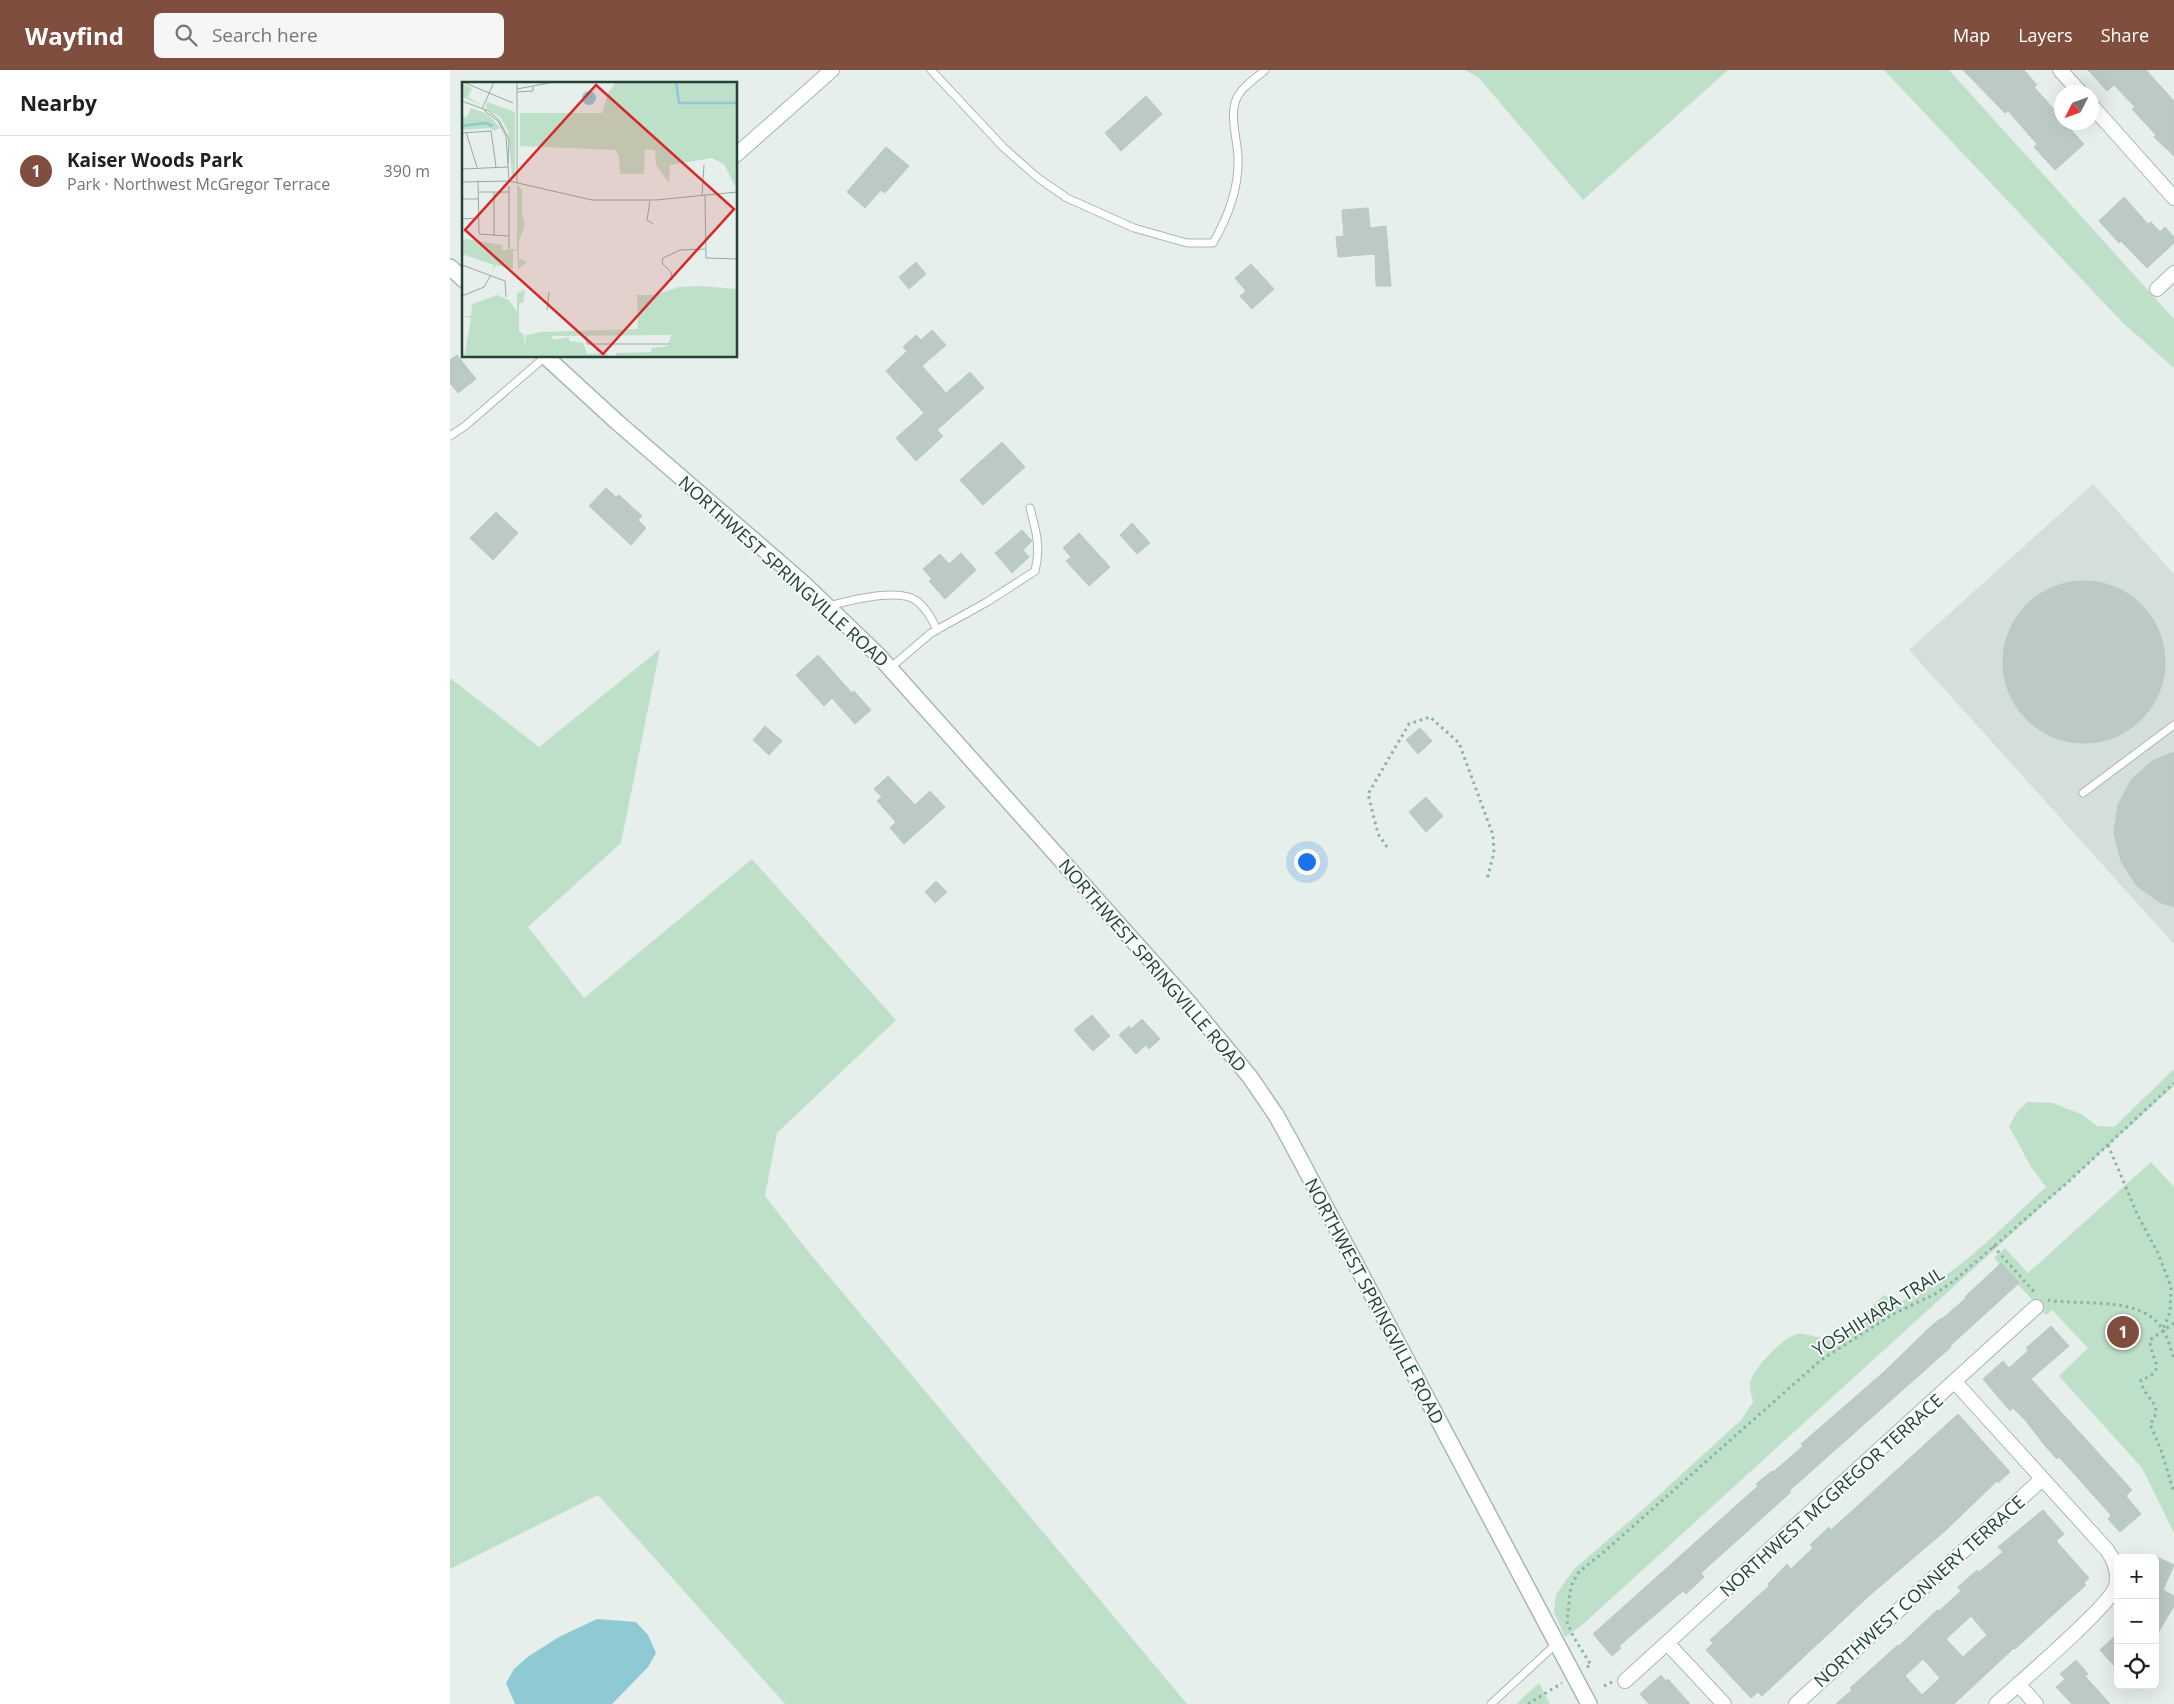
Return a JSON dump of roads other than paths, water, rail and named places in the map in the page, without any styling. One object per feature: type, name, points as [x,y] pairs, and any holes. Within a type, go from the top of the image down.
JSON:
[{"type":"street","points":[[738,153],[832,70]]},
{"type":"street","points":[[2060,70],[2074,85]]},
{"type":"street","points":[[2099,114],[2174,198]]},
{"type":"street","points":[[450,267],[462,278]]},
{"type":"street","points":[[2157,289],[2174,273]]},
{"type":"street","name":"NORTHWEST SPRINGVILLE ROAD","points":[[547,358],[617,422],[750,536],[827,606],[890,668],[1181,994],[1262,1094],[1291,1142],[1589,1704]]},
{"type":"street","name":"NORTHWEST MCGREGOR TERRACE","points":[[1625,1681],[1955,1382],[2039,1301]]},
{"type":"street","points":[[1955,1382],[2107,1550],[2116,1565],[2115,1588],[2105,1602],[1996,1704]]},
{"type":"street","name":"NORTHWEST CONNERY TERRACE","points":[[1796,1704],[2042,1479]]},
{"type":"street","points":[[1668,1644],[1724,1704]]},
{"type":"street","points":[[2018,1684],[2036,1704]]},
{"type":"lane","points":[[932,70],[1004,148],[1038,178],[1068,198],[1134,228],[1187,243],[1212,242],[1225,222],[1235,193],[1238,159],[1234,127],[1235,106],[1239,94],[1265,70]]},
{"type":"lane","points":[[450,436],[465,426],[543,358]]},
{"type":"lane","points":[[890,668],[937,630],[987,602],[1036,570],[1039,556],[1037,535],[1030,508]]},
{"type":"lane","points":[[827,606],[882,595],[900,596],[916,600],[932,620],[937,630]]},
{"type":"lane","points":[[2083,793],[2174,724]]},
{"type":"lane","points":[[1491,1704],[1556,1644]]},
{"type":"water","points":[[597,1619],[636,1622],[648,1635],[656,1653],[648,1667],[612,1704],[515,1704],[506,1683],[514,1669],[529,1656],[559,1637]]},
{"type":"place","name":"Kaiser Woods Park","points":[[2123,1332]]}]
